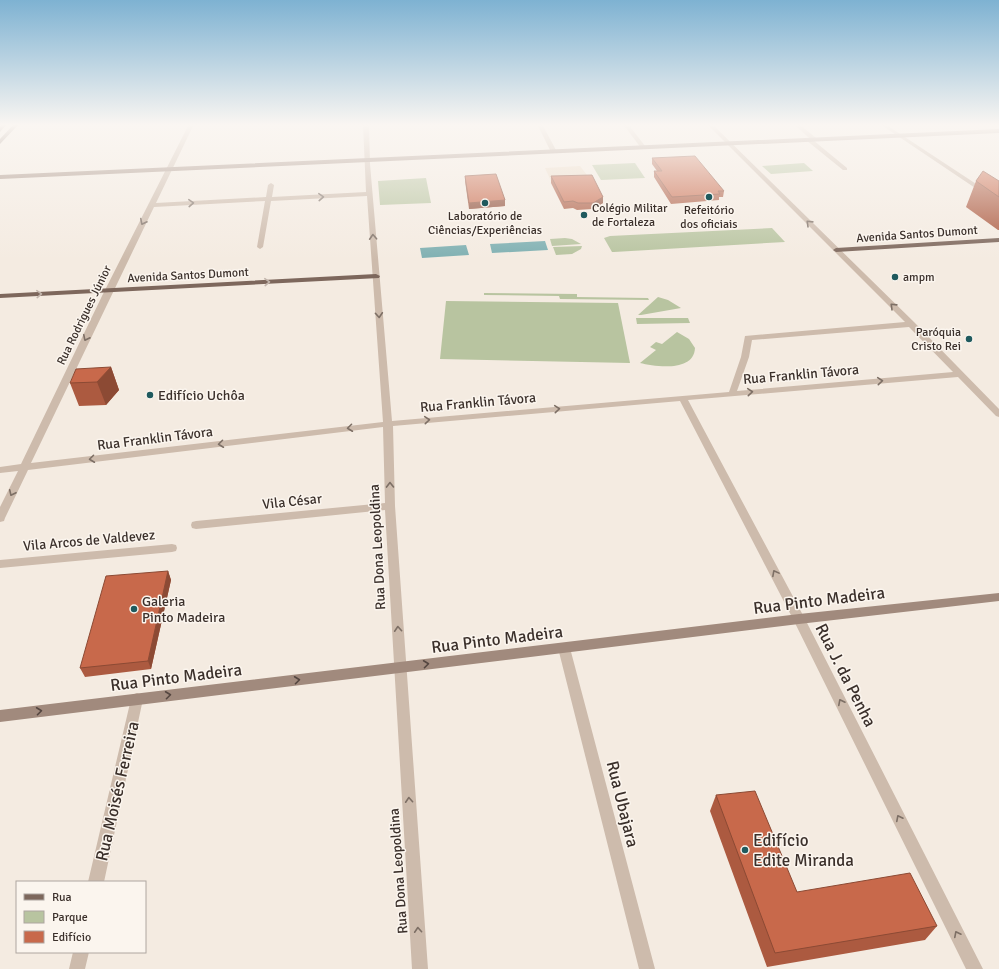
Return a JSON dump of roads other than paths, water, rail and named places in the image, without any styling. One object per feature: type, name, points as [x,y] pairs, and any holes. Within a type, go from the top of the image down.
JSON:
[{"type":"main road","name":"Avenida Santos Dumont","points":[[836,250],[999,240]]},
{"type":"main road","name":"Avenida Santos Dumont","points":[[0,296],[376,276]]},
{"type":"street","points":[[0,177],[165,169]]},
{"type":"street","name":"Rua Rodrigues Júnior","points":[[0,518],[109,290],[170,169]]},
{"type":"street","name":"Rua Dona Leopoldina","points":[[368,169],[388,424],[390,506],[420,969]]},
{"type":"street","points":[[754,169],[912,324],[959,374],[997,410]]},
{"type":"street","points":[[950,169],[999,202]]},
{"type":"street","points":[[260,247],[271,185]]},
{"type":"street","points":[[152,205],[370,194]]},
{"type":"street","points":[[732,394],[745,357],[748,338],[912,324]]},
{"type":"street","name":"Rua Franklin Távora","points":[[0,470],[388,424],[959,374]]},
{"type":"street","name":"Rua J. da Penha","points":[[683,399],[799,619],[975,969]]},
{"type":"street","name":"Vila César","points":[[196,525],[390,506]]},
{"type":"street","name":"Vila Arcos de Valdevez","points":[[4,563],[172,548]]},
{"type":"street","name":"Rua Pinto Madeira","points":[[0,716],[799,619],[999,597]]},
{"type":"street","name":"Rua Ubajara","points":[[564,648],[647,969]]},
{"type":"street","name":"Rua Moisés Ferreira","points":[[96,881],[137,699]]},
{"type":"street","points":[[77,969],[80,953]]},
{"type":"water","points":[[545,241],[548,250],[492,253],[490,244]]},
{"type":"water","points":[[466,245],[469,255],[422,258],[420,248]]},
{"type":"place","name":"Refeitório dos oficiais","points":[[709,197]]},
{"type":"place","name":"Laboratório de Ciências/Experiências","points":[[485,203]]},
{"type":"place","name":"Colégio Militar de Fortaleza","points":[[584,215]]},
{"type":"place","name":"ampm","points":[[895,277]]},
{"type":"place","name":"Paróquia Cristo Rei","points":[[969,339]]},
{"type":"place","name":"Edifício Uchôa","points":[[150,395]]},
{"type":"place","name":"Galeria Pinto Madeira","points":[[134,609]]},
{"type":"place","name":"Edifício Edite Miranda","points":[[745,850]]}]
